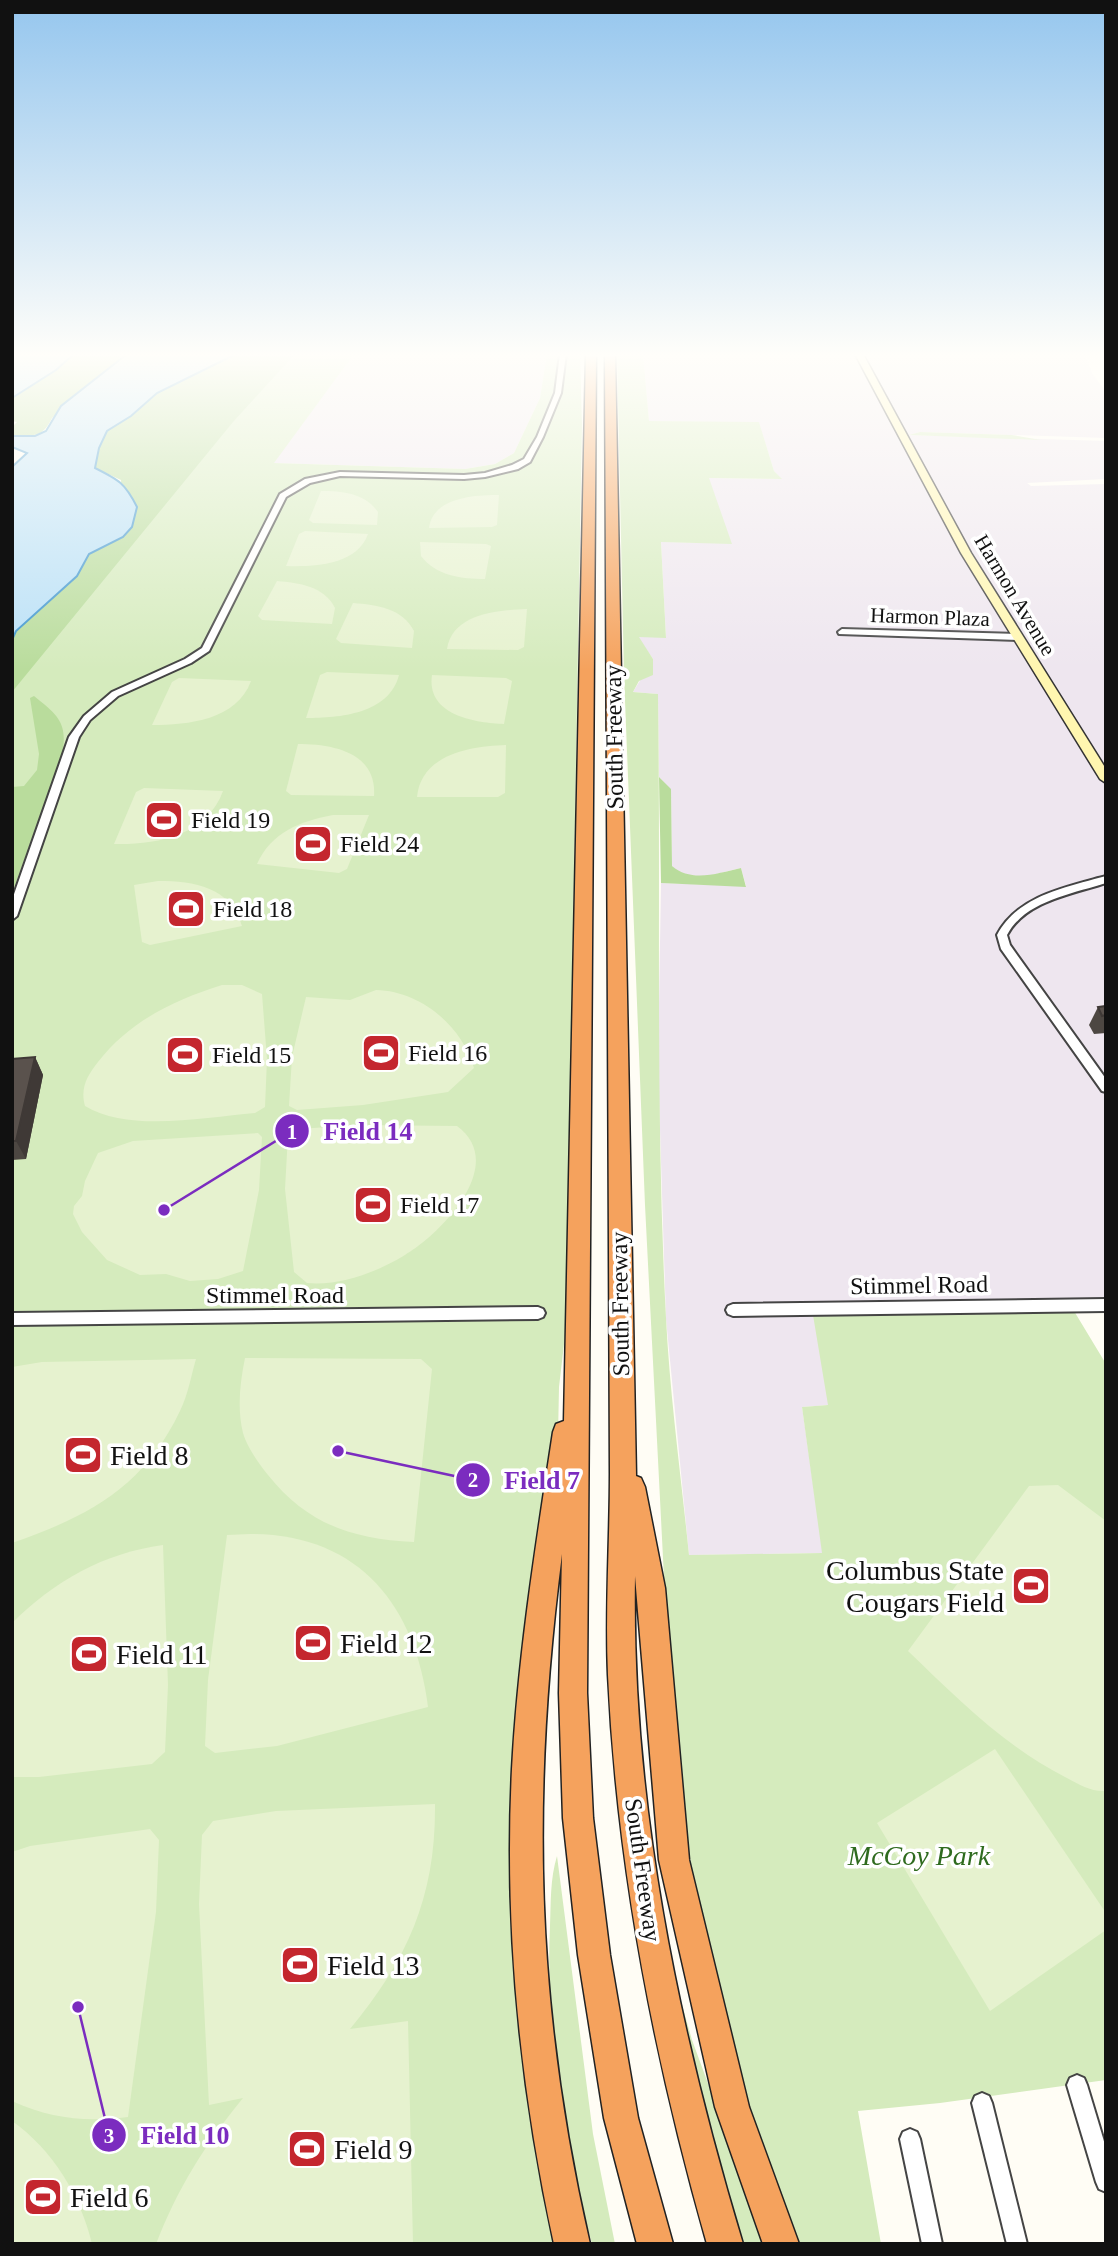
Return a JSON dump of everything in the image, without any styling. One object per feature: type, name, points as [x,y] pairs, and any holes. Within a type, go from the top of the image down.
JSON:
[{"type":"highway","name":"South Freeway","points":[[589,459],[573,1693],[578,1818],[594,1955],[621,2118],[655,2244]]},
{"type":"highway","name":"South Freeway","points":[[611,459],[619,1311],[623,1440],[623,1689],[643,1885],[671,2045],[706,2183],[725,2244]]},
{"type":"highway","points":[[572,2244],[542,2083],[531,1972],[527,1772],[534,1675],[577,1333]]},
{"type":"highway","points":[[623,1440],[652,1588],[666,1789],[674,1860],[732,2107],[781,2244]]},
{"type":"main road","name":"Harmon Avenue","points":[[915,459],[964,550],[1106,779]]},
{"type":"street","points":[[12,916],[74,737],[99,706],[115,694],[188,661],[206,649],[283,496],[308,481],[340,474],[464,477],[515,467],[527,459]]},
{"type":"street","name":"Harmon Plaza","points":[[842,632],[1017,637]]},
{"type":"street","points":[[1106,879],[1026,909],[1008,921],[1002,935],[1005,946],[1106,1088]]},
{"type":"street","name":"Stimmel Road","points":[[733,1310],[1106,1305]]},
{"type":"street","name":"Stimmel Road","points":[[12,1320],[538,1313]]},
{"type":"street","points":[[1077,2085],[1106,2182]]},
{"type":"street","points":[[982,2104],[1017,2244]]},
{"type":"street","points":[[911,2139],[932,2244]]},
{"type":"shaded area","points":[[276,459],[503,459],[495,464],[465,469],[273,463]]},
{"type":"shaded area","points":[[770,459],[1106,459],[1106,479],[1027,483],[1031,486],[1106,484],[1106,1310],[814,1315],[829,1405],[802,1407],[823,1553],[689,1555],[666,1319],[658,1066],[661,883],[746,886],[741,868],[704,877],[681,874],[672,866],[671,790],[659,777],[658,694],[633,692],[653,659],[638,637],[666,637],[661,542],[731,543],[708,478],[781,479],[774,471]]},
{"type":"green space","points":[[97,459],[202,459],[12,692],[12,640],[16,631],[77,576],[89,554],[123,537],[121,480],[95,468]]},
{"type":"green space","points":[[154,459],[277,459],[274,463],[465,469],[495,464],[503,459],[526,459],[507,470],[521,467],[529,459],[581,459],[566,1327],[559,1387],[554,1636],[532,1899],[561,2244],[12,2244],[12,640]]},
{"type":"green space","name":"McCoy Park","points":[[619,459],[770,459],[774,471],[782,479],[709,478],[732,544],[661,542],[666,638],[639,637],[653,659],[653,675],[639,681],[633,692],[658,694],[659,1084],[663,1240],[670,1377],[689,1555],[822,1553],[802,1407],[828,1405],[813,1315],[1074,1311],[1106,1364],[1106,2080],[940,2103],[858,2111],[881,2244],[792,2244],[756,2149],[700,1914],[682,1814],[670,1695],[645,1205],[624,675]]},
{"type":"green space","points":[[321,491],[345,493],[367,501],[378,512],[377,525],[313,523],[309,520]]},
{"type":"green space","points":[[499,495],[497,525],[429,528],[438,510],[447,504],[467,497]]},
{"type":"green space","points":[[305,531],[368,534],[362,544],[345,558],[309,566],[286,566],[299,534]]},
{"type":"green space","points":[[420,542],[491,546],[485,579],[459,577],[434,568],[421,556]]},
{"type":"green space","points":[[277,581],[318,590],[335,608],[332,624],[262,620],[258,616]]},
{"type":"green space","points":[[353,603],[388,609],[403,617],[414,631],[412,648],[341,643],[336,639]]},
{"type":"green space","points":[[527,609],[524,647],[518,650],[447,649],[457,628],[467,621],[490,613]]},
{"type":"green space","points":[[327,672],[399,675],[385,698],[374,706],[347,715],[306,718],[320,675]]},
{"type":"green space","points":[[432,675],[506,678],[512,681],[504,724],[466,719],[444,708],[432,689]]},
{"type":"green space","points":[[179,678],[251,681],[235,704],[210,718],[181,724],[152,725],[172,682]]},
{"type":"green space","points":[[34,696],[60,721],[64,745],[12,893],[12,787],[24,786],[37,770],[39,754],[30,698]]},
{"type":"green space","points":[[298,744],[338,749],[360,760],[373,781],[374,796],[291,795],[286,791]]},
{"type":"green space","points":[[506,745],[505,793],[498,797],[417,797],[421,782],[438,762],[464,751]]},
{"type":"green space","points":[[659,777],[671,789],[672,866],[688,874],[697,875],[741,868],[746,887],[661,883]]},
{"type":"green space","name":"Field 19","points":[[144,788],[223,791],[205,818],[178,835],[162,840],[114,844],[136,792]]},
{"type":"green space","name":"Field 24","points":[[333,815],[369,815],[347,869],[339,873],[257,864],[270,844],[288,830]]},
{"type":"green space","name":"Field 18","points":[[158,881],[198,885],[209,889],[229,903],[242,926],[150,945],[142,942],[134,885]]},
{"type":"green space","name":"Field 15","points":[[222,985],[242,985],[262,994],[267,1059],[265,1107],[255,1113],[191,1120],[145,1121],[103,1114],[85,1106],[83,1094],[88,1077],[98,1062],[124,1035],[170,1005]]},
{"type":"green space","name":"Field 16","points":[[376,990],[409,997],[437,1014],[460,1038],[474,1068],[448,1092],[363,1105],[297,1110],[289,1106],[292,1057],[306,997],[350,1000]]},
{"type":"green space","name":"Field 17","points":[[361,1125],[457,1126],[471,1142],[476,1159],[473,1178],[451,1215],[420,1245],[405,1255],[383,1267],[346,1280],[307,1283],[294,1272],[285,1189],[288,1135],[297,1129]]},
{"type":"green space","points":[[258,1133],[262,1137],[259,1190],[243,1271],[218,1279],[190,1281],[166,1274],[140,1275],[107,1260],[82,1232],[73,1214],[74,1206],[82,1196],[85,1181],[98,1153],[133,1141]]},
{"type":"green space","points":[[245,1358],[421,1359],[432,1369],[414,1542],[371,1537],[332,1526],[299,1506],[283,1492],[257,1461],[243,1433],[240,1396]]},
{"type":"green space","name":"Field 8","points":[[196,1359],[180,1411],[165,1438],[131,1479],[89,1510],[12,1543],[12,1367],[42,1362]]},
{"type":"green space","name":"Columbus State Cougars Field","points":[[1058,1485],[1106,1521],[1106,1791],[1080,1785],[1022,1751],[982,1720],[908,1651],[1029,1486]]},
{"type":"green space","name":"Field 12","points":[[227,1535],[288,1537],[322,1547],[351,1562],[375,1582],[395,1607],[410,1637],[421,1670],[428,1707],[277,1746],[215,1753],[205,1746],[208,1680]]},
{"type":"green space","name":"Field 11","points":[[163,1545],[168,1685],[165,1752],[152,1764],[39,1777],[12,1777],[12,1623],[45,1594],[81,1571],[120,1555]]},
{"type":"green space","points":[[995,1749],[1106,1913],[1106,1930],[990,2011],[877,1823]]},
{"type":"green space","points":[[435,1804],[430,1868],[415,1925],[388,1977],[350,2029],[408,2021],[413,2244],[156,2244],[173,2204],[194,2167],[243,2098],[209,2105],[199,1904],[202,1835],[213,1821],[276,1811]]},
{"type":"green space","points":[[150,1829],[159,1840],[156,1912],[128,2117],[69,2118],[41,2112],[12,2101],[12,1852],[30,1846]]},
{"type":"green space","points":[[557,1856],[593,2134],[615,2244],[592,2244],[573,2165],[559,2086],[549,1966],[551,1891]]},
{"type":"green space","points":[[671,1966],[692,2040],[767,2244],[729,2244]]},
{"type":"green space","name":"Field 6","points":[[12,2121],[40,2146],[63,2175],[80,2208],[92,2244],[12,2244]]},
{"type":"water","points":[[20,459],[97,459],[95,468],[125,487],[137,507],[132,527],[123,537],[89,554],[77,576],[16,631],[12,640],[12,467]]},
{"type":"building","points":[[1106,1006],[1106,1015],[1102,1016],[1098,1007]]},
{"type":"building","points":[[35,1057],[16,1141],[12,1141],[12,1059]]},
{"type":"place","name":"Field 19","points":[[164,820]]},
{"type":"place","name":"Field 24","points":[[313,844]]},
{"type":"place","name":"Field 18","points":[[186,909]]},
{"type":"place","name":"Field 16","points":[[381,1053]]},
{"type":"place","name":"Field 15","points":[[185,1055]]},
{"type":"place","name":"Field 17","points":[[373,1205]]},
{"type":"place","name":"Field 14","points":[[164,1210]]},
{"type":"place","name":"Field 7","points":[[338,1451]]},
{"type":"place","name":"Field 8","points":[[83,1455]]},
{"type":"place","name":"Columbus State Cougars Field","points":[[1031,1586]]},
{"type":"place","name":"Field 12","points":[[313,1643]]},
{"type":"place","name":"Field 11","points":[[89,1654]]},
{"type":"place","name":"Field 13","points":[[300,1965]]},
{"type":"place","name":"Field 10","points":[[78,2007]]},
{"type":"place","name":"Field 9","points":[[307,2149]]},
{"type":"place","name":"Field 6","points":[[43,2197]]}]
